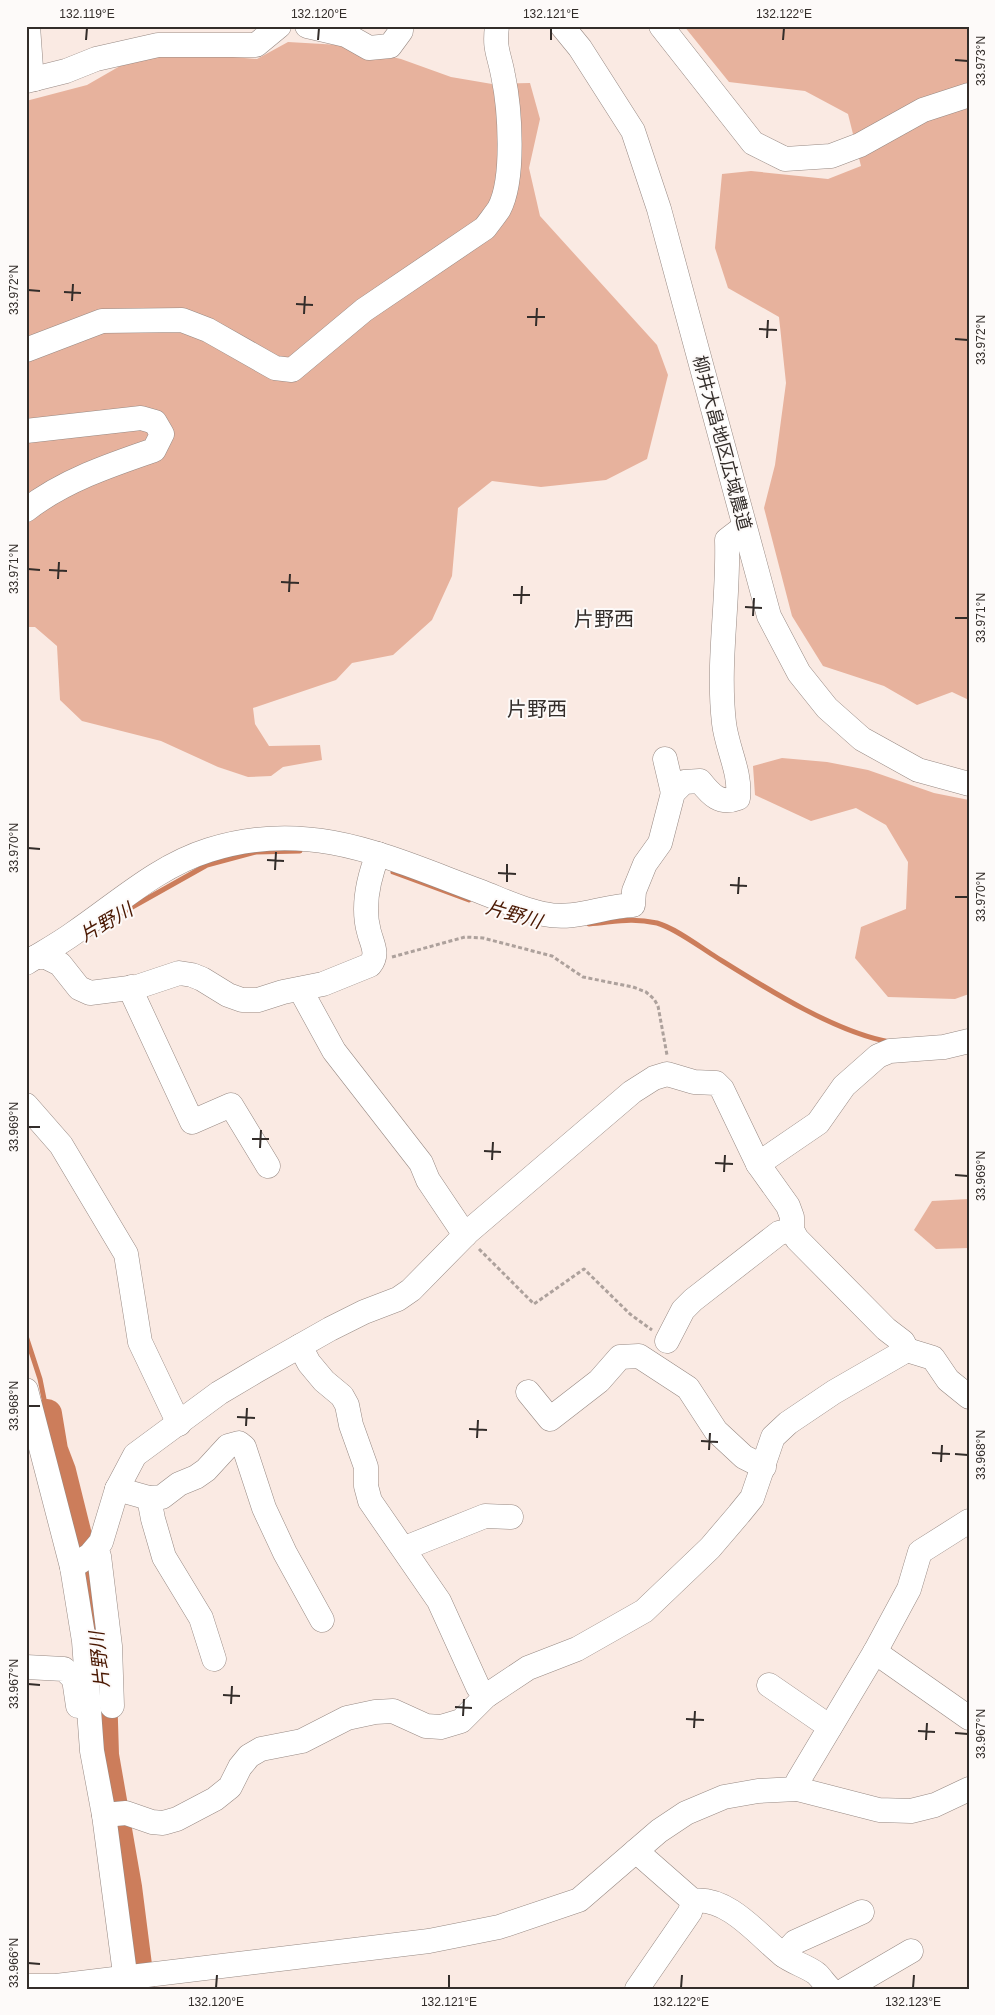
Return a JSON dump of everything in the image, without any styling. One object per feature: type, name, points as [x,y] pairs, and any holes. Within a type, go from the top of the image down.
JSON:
[{"type":"street","points":[[28,26],[31,80],[66,71],[157,36],[256,45],[279,26]]},
{"type":"street","points":[[307,26],[346,36],[369,48],[390,46],[401,31],[401,26]]},
{"type":"street","points":[[26,350],[102,321],[182,320],[208,330],[275,368],[292,370],[364,310],[485,228],[499,208],[505,191],[509,113],[503,74],[494,45],[496,26]]},
{"type":"street","name":"柳井大畠地区広域農道","points":[[562,26],[580,48],[633,131],[659,209],[744,527],[770,616],[798,673],[827,708],[862,739],[918,770],[969,784]]},
{"type":"street","points":[[661,26],[753,143],[785,158],[831,156],[860,145],[923,110],[969,95]]},
{"type":"street","points":[[26,431],[142,418],[155,422],[162,434],[154,450],[91,474],[42,497],[26,510]]},
{"type":"street","points":[[673,793],[684,782],[700,782],[712,797],[729,801],[738,798],[739,784],[724,724],[723,618],[728,540],[744,527]]},
{"type":"street","points":[[31,960],[74,934],[138,886],[175,864],[208,850],[242,842],[279,837],[335,842],[376,860],[543,914],[577,916],[606,907],[633,905],[634,891],[645,864],[660,843],[673,793],[665,759]]},
{"type":"street","points":[[31,960],[46,957],[60,964],[79,988],[90,994],[132,987],[179,973],[192,975],[228,995],[242,1000],[258,1000],[283,992],[324,984],[370,965],[374,960],[375,950],[368,931],[366,909],[376,860]]},
{"type":"street","points":[[132,987],[133,995],[192,1122],[231,1105],[268,1166]]},
{"type":"street","points":[[300,989],[334,1051],[421,1163],[428,1180],[465,1235]]},
{"type":"street","points":[[758,1164],[818,1122],[844,1086],[878,1056],[890,1051],[944,1047],[969,1041]]},
{"type":"street","points":[[84,1559],[101,1542],[117,1489],[134,1455],[219,1393],[330,1329],[364,1312],[398,1299],[410,1290],[465,1235],[632,1092],[654,1078],[668,1074],[694,1082],[716,1083],[722,1089],[758,1164],[788,1206],[792,1217],[792,1230],[797,1239],[886,1329],[903,1342],[907,1350],[933,1358],[948,1380],[969,1397]]},
{"type":"street","points":[[26,1105],[61,1145],[126,1254],[132,1280],[140,1342],[179,1424]]},
{"type":"street","points":[[667,1341],[683,1310],[693,1300],[779,1233],[792,1230]]},
{"type":"street","points":[[300,1346],[309,1364],[324,1381],[342,1396],[347,1405],[351,1424],[366,1467],[366,1486],[370,1501],[405,1548],[439,1601],[478,1687],[486,1696]]},
{"type":"street","points":[[114,1814],[163,1823],[177,1819],[215,1799],[230,1787],[240,1767],[249,1756],[261,1749],[302,1741],[347,1718],[375,1712],[393,1711],[426,1726],[441,1727],[461,1721],[486,1696],[528,1668],[577,1649],[644,1610],[710,1548],[752,1498],[773,1437],[788,1423],[834,1392],[907,1350]]},
{"type":"street","points":[[528,1392],[550,1418],[599,1381],[620,1357],[638,1356],[688,1388],[716,1430],[744,1456],[764,1466]]},
{"type":"street","points":[[26,1390],[30,1420],[84,1559],[84,1641],[90,1736],[114,1814],[126,1983]]},
{"type":"street","points":[[117,1489],[150,1498],[162,1497],[179,1484],[196,1477],[228,1446],[239,1443],[244,1447],[271,1523],[322,1620]]},
{"type":"street","points":[[150,1498],[152,1519],[164,1557],[200,1618],[214,1659]]},
{"type":"street","points":[[405,1548],[485,1516],[511,1517]]},
{"type":"street","points":[[796,1789],[798,1781],[875,1652],[909,1589],[920,1552],[969,1521]]},
{"type":"street","points":[[84,1559],[100,1556],[110,1646],[112,1706]]},
{"type":"street","points":[[875,1652],[969,1718]]},
{"type":"street","points":[[26,1667],[64,1669],[74,1679],[82,1728],[90,1736]]},
{"type":"street","points":[[769,1685],[830,1727]]},
{"type":"street","points":[[26,1986],[126,1983],[428,1940],[499,1927],[579,1900],[636,1851],[686,1813],[724,1797],[758,1791],[796,1789],[879,1810],[911,1811],[935,1805],[969,1790]]},
{"type":"street","points":[[636,1851],[693,1901],[706,1900],[744,1919],[783,1955],[796,1964],[816,1973],[830,1989]]},
{"type":"street","points":[[637,1989],[690,1912],[693,1901]]},
{"type":"street","points":[[783,1955],[796,1942],[862,1912]]},
{"type":"street","points":[[846,1989],[911,1951]]},
{"type":"path","points":[[374,960],[394,957],[465,937],[488,939],[552,956],[583,977],[633,987],[646,992],[654,999],[658,1006],[666,1045],[668,1074]]},
{"type":"path","points":[[465,1235],[534,1304],[584,1269],[630,1314],[667,1341]]},
{"type":"shaded area","points":[[684,26],[969,26],[969,700],[952,692],[917,705],[884,686],[823,666],[792,616],[764,508],[775,465],[786,383],[779,317],[728,288],[715,248],[722,174],[751,171],[828,179],[861,166],[848,114],[805,91],[729,82]]},
{"type":"shaded area","points":[[288,42],[340,45],[401,59],[451,77],[492,84],[530,83],[540,119],[529,168],[540,216],[657,345],[668,375],[647,459],[606,480],[541,487],[492,481],[458,508],[452,576],[432,620],[393,655],[352,663],[336,680],[253,708],[255,724],[269,746],[320,745],[322,760],[283,767],[271,776],[248,777],[218,767],[161,741],[82,721],[60,700],[57,646],[35,627],[26,627],[26,101],[87,85],[127,62],[175,52],[257,59]]},
{"type":"shaded area","points":[[782,758],[827,762],[868,770],[934,793],[969,800],[969,994],[955,999],[888,997],[855,958],[861,927],[906,909],[908,862],[886,825],[856,808],[811,821],[755,795],[753,766]]},
{"type":"shaded area","points":[[969,1199],[969,1248],[936,1249],[914,1230],[932,1201]]},
{"type":"waterway","name":"片野川","points":[[118,915],[207,865],[256,852],[300,851]]},
{"type":"waterway","name":"片野川","points":[[393,872],[469,900]]},
{"type":"waterway","name":"片野川","points":[[589,924],[630,920],[664,925],[756,982],[823,1019],[868,1037],[890,1042]]},
{"type":"waterway","name":"片野川","points":[[26,1336],[40,1379],[47,1414]]},
{"type":"waterway","name":"片野川","points":[[47,1414],[53,1450],[61,1471],[87,1576],[101,1657],[104,1755],[127,1887],[140,1989]]},
{"type":"district","name":"片野西","points":[[604,619]]},
{"type":"district","name":"片野西","points":[[537,709]]}]
